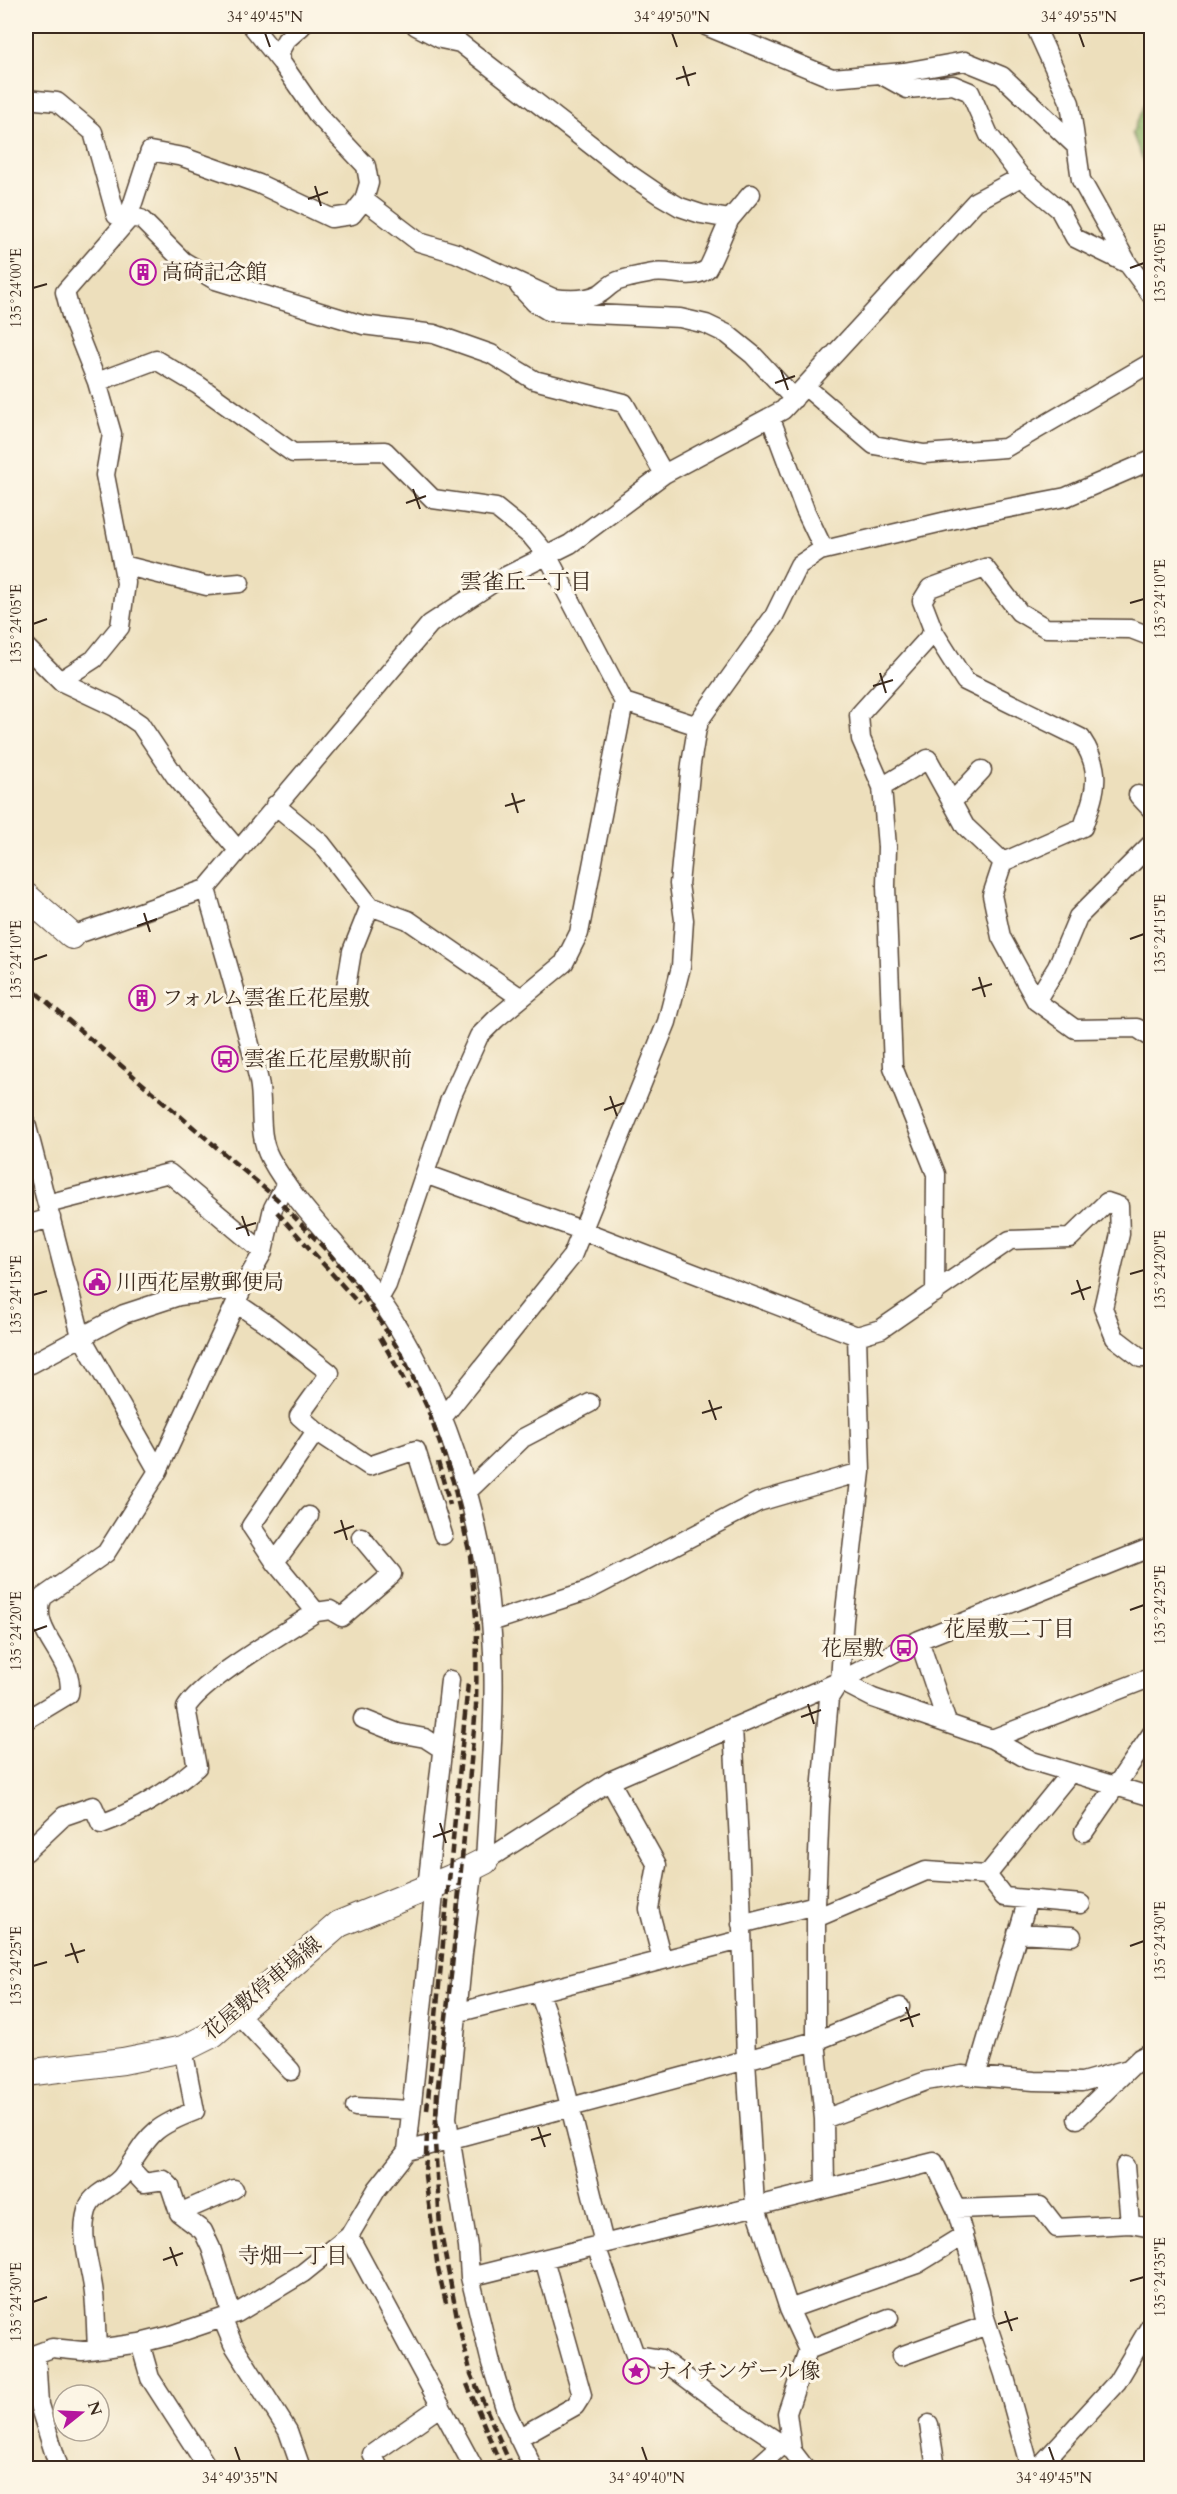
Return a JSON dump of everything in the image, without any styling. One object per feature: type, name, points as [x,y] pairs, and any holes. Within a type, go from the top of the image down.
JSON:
[{"type":"main road","points":[[26,896],[72,936]]},
{"type":"main road","name":"花屋敷停車場線","points":[[26,2073],[123,2061],[183,2049],[213,2034],[238,2014],[339,1924],[480,1864]]},
{"type":"street","points":[[60,681],[94,659],[120,627],[126,584],[105,475],[112,434],[98,382],[72,319],[65,291],[127,221],[150,151],[183,157],[259,184],[331,218],[352,215],[364,200],[369,183],[366,166],[317,114],[281,62],[252,26]]},
{"type":"street","points":[[281,62],[280,51],[286,40],[302,26]]},
{"type":"street","points":[[416,26],[441,39],[460,43],[623,170],[661,196],[680,207],[701,214],[730,219]]},
{"type":"street","points":[[706,26],[723,29],[832,78],[880,74],[965,61],[1002,76],[1075,145]]},
{"type":"street","points":[[1035,26],[1070,103],[1081,180],[1128,264],[1152,296]]},
{"type":"street","points":[[880,74],[907,89],[953,85],[970,92],[988,135],[1021,177],[1059,209],[1075,238],[1128,264]]},
{"type":"street","points":[[26,99],[57,102],[93,132],[116,215],[141,219],[183,261],[216,280],[363,325],[434,334],[491,354],[534,380],[624,403],[664,474]]},
{"type":"street","points":[[72,936],[206,889],[237,849],[430,624],[496,581],[570,544],[664,474],[771,418],[800,393],[976,201],[1021,177]]},
{"type":"street","points":[[364,200],[419,242],[456,253],[553,298],[571,300],[598,294],[615,282],[642,275],[658,272],[692,275],[702,272],[710,266],[730,219],[751,194]]},
{"type":"street","points":[[516,282],[535,303],[550,312],[680,318],[706,324],[727,334],[800,393],[874,445],[924,454],[1005,448],[1152,363]]},
{"type":"street","points":[[98,382],[156,360],[198,385],[293,453],[385,451],[433,499],[496,508],[532,537],[547,555],[624,702],[579,933],[564,963],[520,998],[479,1036],[449,1102],[387,1285],[379,1299]]},
{"type":"street","points":[[771,418],[805,510],[824,550]]},
{"type":"street","points":[[443,1417],[572,1256],[667,1022],[681,967],[684,920],[679,884],[691,764],[698,722],[774,616],[799,565],[811,555],[824,550],[968,516],[1066,497],[1152,460]]},
{"type":"street","points":[[123,565],[207,586],[240,584]]},
{"type":"street","points":[[1152,637],[1131,629],[1046,628],[1019,612],[985,567],[930,588],[922,601],[934,632],[965,681],[1081,738],[1092,755],[1096,790],[1083,827],[1003,862],[992,895],[1001,937],[1036,1001],[1076,1029],[1137,1028],[1152,1038]]},
{"type":"street","points":[[934,632],[859,715],[861,739],[882,787],[887,847],[886,886],[893,1067],[936,1174],[935,1293]]},
{"type":"street","points":[[26,647],[60,681],[115,707],[140,724],[175,776],[237,849]]},
{"type":"street","points":[[624,702],[698,726]]},
{"type":"street","points":[[882,787],[928,759],[965,826],[1003,862]]},
{"type":"street","points":[[952,802],[982,770]]},
{"type":"street","points":[[1138,795],[1152,810]]},
{"type":"street","points":[[275,805],[321,843],[370,906],[408,920],[520,998]]},
{"type":"street","points":[[1036,1001],[1057,967],[1077,917],[1152,843]]},
{"type":"street","points":[[206,889],[255,1063],[260,1085],[261,1124],[268,1156],[379,1299],[411,1353],[443,1417],[467,1492],[485,1565],[491,1622],[493,1681],[480,1864],[456,2013],[447,2118],[468,2247],[470,2277],[491,2363],[506,2411],[533,2469]]},
{"type":"street","points":[[346,987],[352,951],[370,906]]},
{"type":"street","points":[[26,1123],[81,1336],[158,1471]]},
{"type":"street","points":[[26,1225],[49,1211],[169,1173],[263,1252]]},
{"type":"street","points":[[425,1174],[581,1230],[857,1336],[881,1329],[1010,1240],[1070,1238],[1107,1202],[1119,1206],[1120,1234],[1103,1308],[1115,1338],[1141,1358],[1152,1358]]},
{"type":"street","points":[[26,1719],[69,1694],[71,1684],[64,1665],[41,1621],[40,1603],[44,1597],[106,1553],[158,1471],[239,1296],[263,1252],[273,1208],[286,1182]]},
{"type":"street","points":[[26,1362],[31,1364],[124,1314],[179,1296],[239,1296],[270,1326],[330,1373],[298,1416],[316,1431],[369,1466],[416,1450],[442,1535]]},
{"type":"street","points":[[825,2189],[824,2119],[816,2041],[816,1911],[820,1804],[829,1698],[840,1681],[844,1620],[861,1472],[857,1336]]},
{"type":"street","points":[[467,1492],[523,1438],[590,1403]]},
{"type":"street","points":[[316,1431],[251,1526],[275,1562],[316,1612]]},
{"type":"street","points":[[491,1622],[587,1591],[758,1502],[861,1472]]},
{"type":"street","points":[[275,1562],[309,1516]]},
{"type":"street","points":[[26,1852],[64,1816],[93,1806],[101,1824],[130,1813],[172,1788],[197,1767],[186,1708],[192,1698],[316,1612],[330,1610],[342,1617],[392,1574],[361,1537]]},
{"type":"street","points":[[480,1864],[610,1781],[840,1681],[919,1640],[1152,1547]]},
{"type":"street","points":[[919,1640],[947,1723]]},
{"type":"street","points":[[992,1739],[1152,1677]]},
{"type":"street","points":[[59,2469],[39,2405],[36,2354],[52,2348],[82,2351],[172,2336],[227,2317],[260,2300],[303,2273],[349,2236],[377,2189],[407,2151],[450,1680]]},
{"type":"street","points":[[840,1681],[873,1698],[992,1739],[1029,1760],[1152,1797]]},
{"type":"street","points":[[363,1719],[398,1733],[425,1738],[442,1749]]},
{"type":"street","points":[[733,1727],[746,2061],[755,2205],[789,2309],[808,2350],[787,2413],[787,2448]]},
{"type":"street","points":[[1084,1832],[1152,1733]]},
{"type":"street","points":[[987,1875],[1070,1773]]},
{"type":"street","points":[[610,1781],[657,1865],[649,1909],[662,1959]]},
{"type":"street","points":[[456,2013],[662,1959],[741,1932],[816,1911],[926,1871],[987,1875],[1004,1897],[1081,1904]]},
{"type":"street","points":[[976,2076],[1028,1899]]},
{"type":"street","points":[[1017,1933],[1072,1936]]},
{"type":"street","points":[[539,1993],[548,2018],[600,2244],[635,2355],[661,2359],[721,2404],[787,2448],[805,2469]]},
{"type":"street","points":[[407,2151],[450,2137],[569,2108],[816,2041],[900,2007]]},
{"type":"street","points":[[238,2014],[291,2071]]},
{"type":"street","points":[[96,2349],[94,2292],[85,2247],[85,2219],[90,2202],[117,2184],[150,2134],[166,2122],[195,2111],[183,2049]]},
{"type":"street","points":[[1077,2119],[1140,2058],[1152,2052]]},
{"type":"street","points":[[824,2119],[926,2082],[962,2075],[1082,2082],[1128,2069]]},
{"type":"street","points":[[355,2107],[411,2110]]},
{"type":"street","points":[[470,2277],[934,2162],[956,2209],[987,2325],[1004,2374],[1030,2469]]},
{"type":"street","points":[[1125,2166],[1130,2224]]},
{"type":"street","points":[[129,2167],[144,2183],[164,2180],[170,2186],[179,2213],[202,2231],[211,2248],[233,2344],[288,2431],[302,2469]]},
{"type":"street","points":[[179,2213],[234,2188]]},
{"type":"street","points":[[956,2209],[1040,2206],[1057,2228],[1130,2224],[1152,2228]]},
{"type":"street","points":[[789,2309],[917,2264],[964,2235]]},
{"type":"street","points":[[349,2236],[474,2469]]},
{"type":"street","points":[[518,2438],[575,2406],[582,2395],[544,2259]]},
{"type":"street","points":[[808,2350],[888,2318]]},
{"type":"street","points":[[1038,2469],[1117,2382],[1152,2323]]},
{"type":"street","points":[[901,2356],[987,2325]]},
{"type":"street","points":[[140,2343],[150,2378],[208,2469]]},
{"type":"street","points":[[379,2469],[372,2454],[441,2406]]},
{"type":"street","points":[[929,2424],[936,2469]]},
{"type":"street","points":[[756,2469],[787,2448]]},
{"type":"green space","points":[[1151,89],[1151,182],[1132,133]]},
{"type":"railway","points":[[26,984],[277,1199],[327,1251],[357,1286],[402,1355],[427,1407],[453,1481],[470,1555],[477,1628],[476,1707],[452,1967],[437,2094],[435,2142],[440,2228],[458,2322],[471,2374],[512,2468]]},
{"type":"railway","points":[[277,1212],[359,1304]]},
{"type":"railway","points":[[380,1337],[409,1389]]},
{"type":"railway","points":[[438,1462],[450,1505]]},
{"type":"railway","points":[[427,2110],[468,1683]]},
{"type":"railway","points":[[427,2134],[425,2176],[438,2269],[446,2303]]},
{"type":"railway","points":[[467,2384],[502,2468]]},
{"type":"place","name":"高碕記念館","points":[[143,272]]},
{"type":"place","name":"フォルム雲雀丘花屋敷","points":[[142,998]]},
{"type":"place","name":"雲雀丘花屋敷駅前","points":[[225,1059]]},
{"type":"place","name":"川西花屋敷郵便局","points":[[97,1282]]},
{"type":"place","name":"花屋敷","points":[[904,1648]]},
{"type":"place","name":"ナイチンゲール像","points":[[636,2371]]},
{"type":"district","name":"雲雀丘一丁目","points":[[526,581]]},
{"type":"district","name":"花屋敷二丁目","points":[[1009,1628]]},
{"type":"district","name":"寺畑一丁目","points":[[293,2255]]}]
